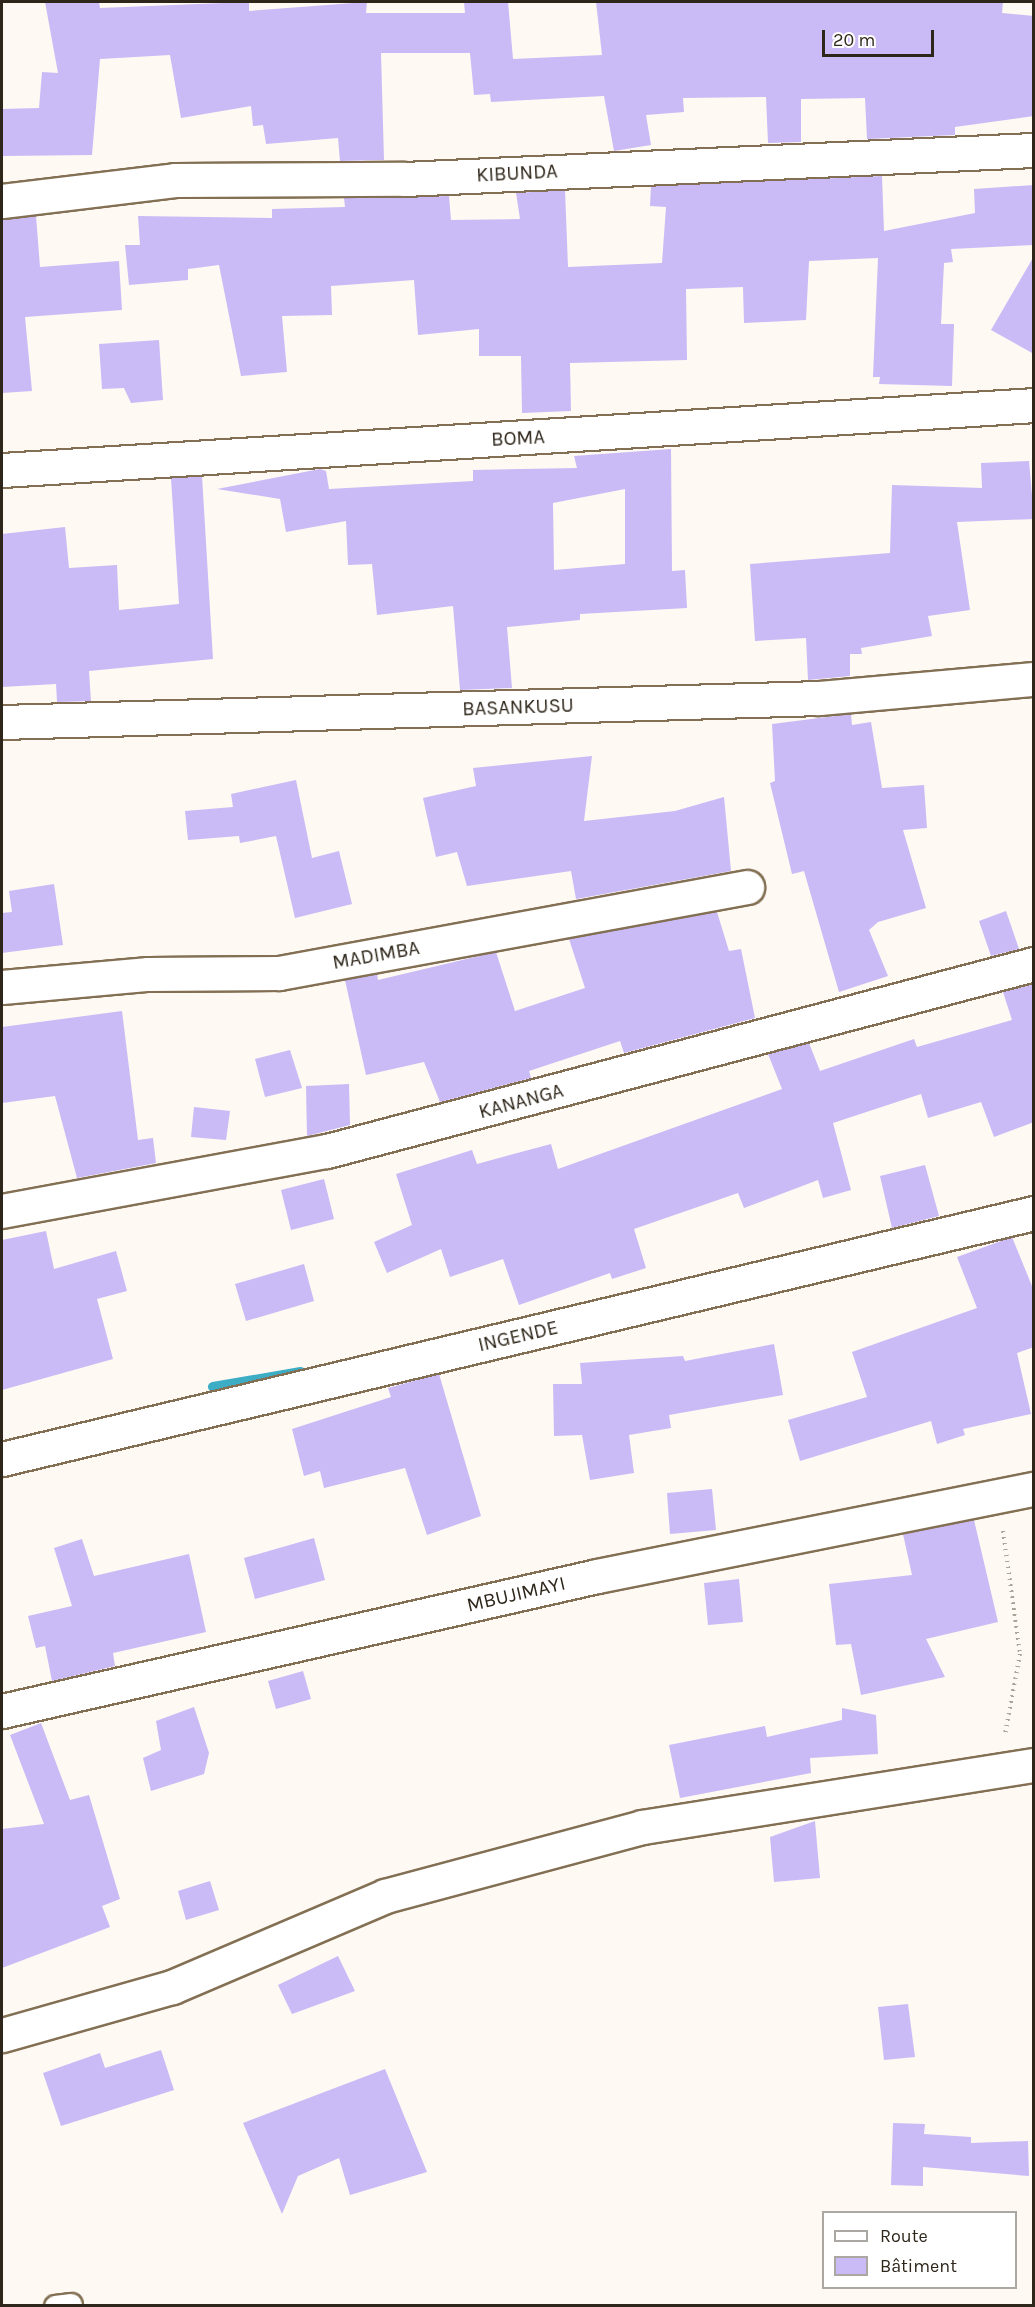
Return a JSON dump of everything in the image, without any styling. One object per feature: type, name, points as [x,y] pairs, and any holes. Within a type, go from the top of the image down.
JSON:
[{"type":"street","name":"KIBUNDA","points":[[2,201],[175,180],[404,179],[1034,150]]},
{"type":"street","name":"BOMA","points":[[2,470],[1034,405]]},
{"type":"street","name":"BASANKUSU","points":[[2,722],[819,698],[1034,679]]},
{"type":"street","name":"MADIMBA","points":[[2,987],[148,974],[279,972],[747,887]]},
{"type":"street","name":"KANANGA","points":[[2,1211],[327,1151],[1034,964]]},
{"type":"street","name":"INGENDE","points":[[2,1460],[1034,1213]]},
{"type":"street","name":"MBUJIMAYI","points":[[2,1711],[597,1576],[1034,1489]]},
{"type":"street","points":[[2,2035],[172,1987],[385,1896],[642,1827],[1034,1766]]},
{"type":"path","points":[[998,1497],[1020,1654],[998,1773]]},
{"type":"building","points":[[45,2],[99,2],[100,8],[249,2],[249,11],[367,2],[366,13],[465,13],[464,2],[508,2],[513,59],[602,55],[596,2],[1003,2],[1002,13],[1034,16],[1034,116],[955,127],[955,135],[867,139],[865,98],[801,99],[801,142],[768,143],[766,97],[683,98],[684,112],[646,115],[651,145],[614,151],[604,96],[491,102],[490,94],[474,95],[470,53],[381,53],[384,160],[340,161],[338,138],[266,144],[263,125],[253,126],[251,106],[181,118],[170,55],[100,59],[92,155],[2,156],[2,109],[39,108],[42,72],[58,73]]},
{"type":"building","points":[[882,176],[884,231],[975,213],[974,189],[1034,185],[1034,245],[951,249],[953,262],[944,263],[941,324],[954,324],[952,386],[879,384],[880,377],[873,377],[878,258],[809,261],[806,320],[744,323],[743,287],[686,289],[687,360],[570,363],[571,411],[522,413],[521,356],[479,356],[479,329],[418,335],[414,280],[331,286],[332,315],[282,316],[287,372],[241,376],[219,265],[188,269],[188,280],[129,285],[125,245],[140,245],[138,216],[272,218],[272,209],[345,207],[344,198],[449,196],[451,220],[520,219],[516,193],[565,190],[568,267],[662,263],[666,207],[650,206],[651,186]]},
{"type":"building","points":[[36,216],[40,267],[119,261],[122,310],[25,317],[32,391],[2,393],[2,219]]},
{"type":"building","points":[[1034,256],[1034,354],[991,330]]},
{"type":"building","points":[[159,340],[163,400],[131,403],[124,388],[102,389],[99,344]]},
{"type":"building","points":[[671,449],[672,571],[685,570],[687,608],[580,614],[580,620],[507,627],[512,688],[460,690],[453,606],[377,615],[372,564],[348,565],[346,521],[286,532],[280,499],[217,489],[320,469],[326,471],[329,489],[473,481],[473,470],[577,468],[574,456]],"holes":[[[625,489],[625,564],[554,570],[553,503]]]},
{"type":"building","points":[[1029,461],[1034,519],[957,522],[970,610],[928,616],[932,636],[861,648],[862,654],[850,654],[850,676],[808,680],[806,638],[755,641],[750,564],[890,553],[892,485],[982,488],[981,463]]},
{"type":"building","points":[[202,476],[213,659],[89,671],[91,701],[57,702],[56,684],[2,687],[2,534],[65,527],[69,568],[117,565],[119,610],[179,604],[171,478]]},
{"type":"building","points":[[851,714],[852,725],[871,722],[882,788],[924,785],[927,828],[903,830],[926,908],[878,922],[869,930],[888,976],[839,992],[804,871],[792,874],[770,783],[775,781],[772,724]]},
{"type":"building","points":[[592,756],[584,821],[675,811],[724,797],[731,871],[576,899],[571,871],[467,886],[457,852],[436,857],[423,798],[476,786],[473,768]]},
{"type":"building","points":[[296,780],[312,858],[339,851],[352,904],[295,918],[276,836],[240,843],[239,836],[188,840],[185,811],[233,807],[231,794]]},
{"type":"building","points":[[54,884],[63,945],[2,953],[2,913],[12,912],[9,891]]},
{"type":"building","points":[[1006,911],[1019,949],[991,956],[979,921]]},
{"type":"building","points":[[717,912],[729,951],[741,949],[755,1018],[624,1053],[620,1041],[529,1071],[531,1078],[440,1102],[424,1062],[366,1075],[345,980],[377,974],[378,980],[496,952],[515,1011],[585,988],[569,939]]},
{"type":"building","points":[[1034,984],[1034,1122],[994,1137],[981,1102],[928,1118],[921,1094],[833,1123],[851,1190],[823,1198],[818,1180],[744,1208],[738,1193],[634,1229],[646,1268],[612,1279],[610,1273],[519,1305],[503,1259],[450,1277],[441,1249],[387,1273],[374,1242],[412,1225],[396,1174],[472,1150],[477,1164],[551,1144],[558,1169],[782,1089],[768,1054],[809,1043],[820,1071],[914,1039],[917,1047],[1012,1020],[1003,992]]},
{"type":"building","points":[[122,1011],[138,1140],[153,1138],[156,1163],[77,1178],[55,1096],[2,1103],[2,1027]]},
{"type":"building","points":[[290,1050],[302,1088],[265,1097],[255,1059]]},
{"type":"building","points":[[349,1084],[350,1125],[307,1136],[306,1086]]},
{"type":"building","points":[[194,1107],[230,1111],[226,1140],[191,1137]]},
{"type":"building","points":[[925,1165],[939,1216],[892,1228],[880,1176]]},
{"type":"building","points":[[324,1179],[334,1219],[291,1230],[281,1190]]},
{"type":"building","points":[[46,1231],[54,1269],[116,1251],[127,1291],[97,1299],[113,1359],[2,1390],[2,1240]]},
{"type":"building","points":[[1012,1237],[1034,1291],[1034,1347],[1017,1353],[1031,1414],[963,1429],[965,1435],[937,1444],[931,1421],[800,1461],[788,1420],[867,1397],[852,1352],[977,1308],[957,1257]]},
{"type":"building","points":[[304,1264],[314,1301],[246,1321],[235,1284]]},
{"type":"building","points":[[774,1344],[783,1395],[669,1415],[671,1428],[629,1435],[634,1473],[590,1480],[582,1435],[554,1436],[553,1384],[582,1384],[580,1363],[683,1356],[685,1361]]},
{"type":"building","points":[[439,1374],[481,1516],[427,1535],[405,1468],[324,1488],[320,1471],[304,1476],[292,1429],[391,1397],[388,1388]]},
{"type":"building","points":[[712,1489],[716,1530],[670,1534],[667,1493]]},
{"type":"building","points":[[974,1520],[998,1622],[926,1639],[945,1677],[861,1695],[851,1644],[836,1645],[829,1584],[912,1575],[903,1534]]},
{"type":"building","points":[[314,1538],[325,1580],[255,1599],[244,1558]]},
{"type":"building","points":[[82,1539],[94,1576],[189,1554],[206,1632],[113,1653],[115,1666],[52,1681],[45,1646],[36,1648],[28,1616],[72,1606],[54,1548]]},
{"type":"building","points":[[739,1579],[743,1622],[708,1625],[704,1583]]},
{"type":"building","points":[[303,1671],[311,1699],[276,1709],[268,1681]]},
{"type":"building","points":[[194,1707],[209,1753],[204,1774],[151,1791],[143,1758],[161,1750],[156,1721]]},
{"type":"building","points":[[842,1708],[876,1715],[878,1754],[810,1758],[811,1773],[680,1798],[669,1745],[765,1726],[767,1737],[842,1720]]},
{"type":"building","points":[[41,1723],[70,1800],[89,1795],[120,1899],[102,1906],[110,1927],[2,1968],[2,1829],[44,1824],[10,1735]]},
{"type":"building","points":[[815,1821],[820,1878],[774,1882],[770,1837]]},
{"type":"building","points":[[210,1881],[219,1910],[186,1920],[178,1891]]},
{"type":"building","points":[[338,1956],[355,1991],[292,2014],[278,1985]]},
{"type":"building","points":[[908,2004],[915,2057],[884,2060],[878,2007]]},
{"type":"building","points":[[161,2050],[174,2090],[61,2126],[43,2073],[100,2053],[105,2068]]},
{"type":"building","points":[[385,2069],[427,2172],[350,2195],[339,2158],[298,2176],[282,2214],[243,2123]]},
{"type":"building","points":[[893,2123],[925,2124],[924,2134],[971,2137],[971,2143],[1028,2141],[1029,2176],[923,2167],[923,2186],[891,2185]]},
{"type":"waterway","points":[[213,1387],[301,1372]]}]
